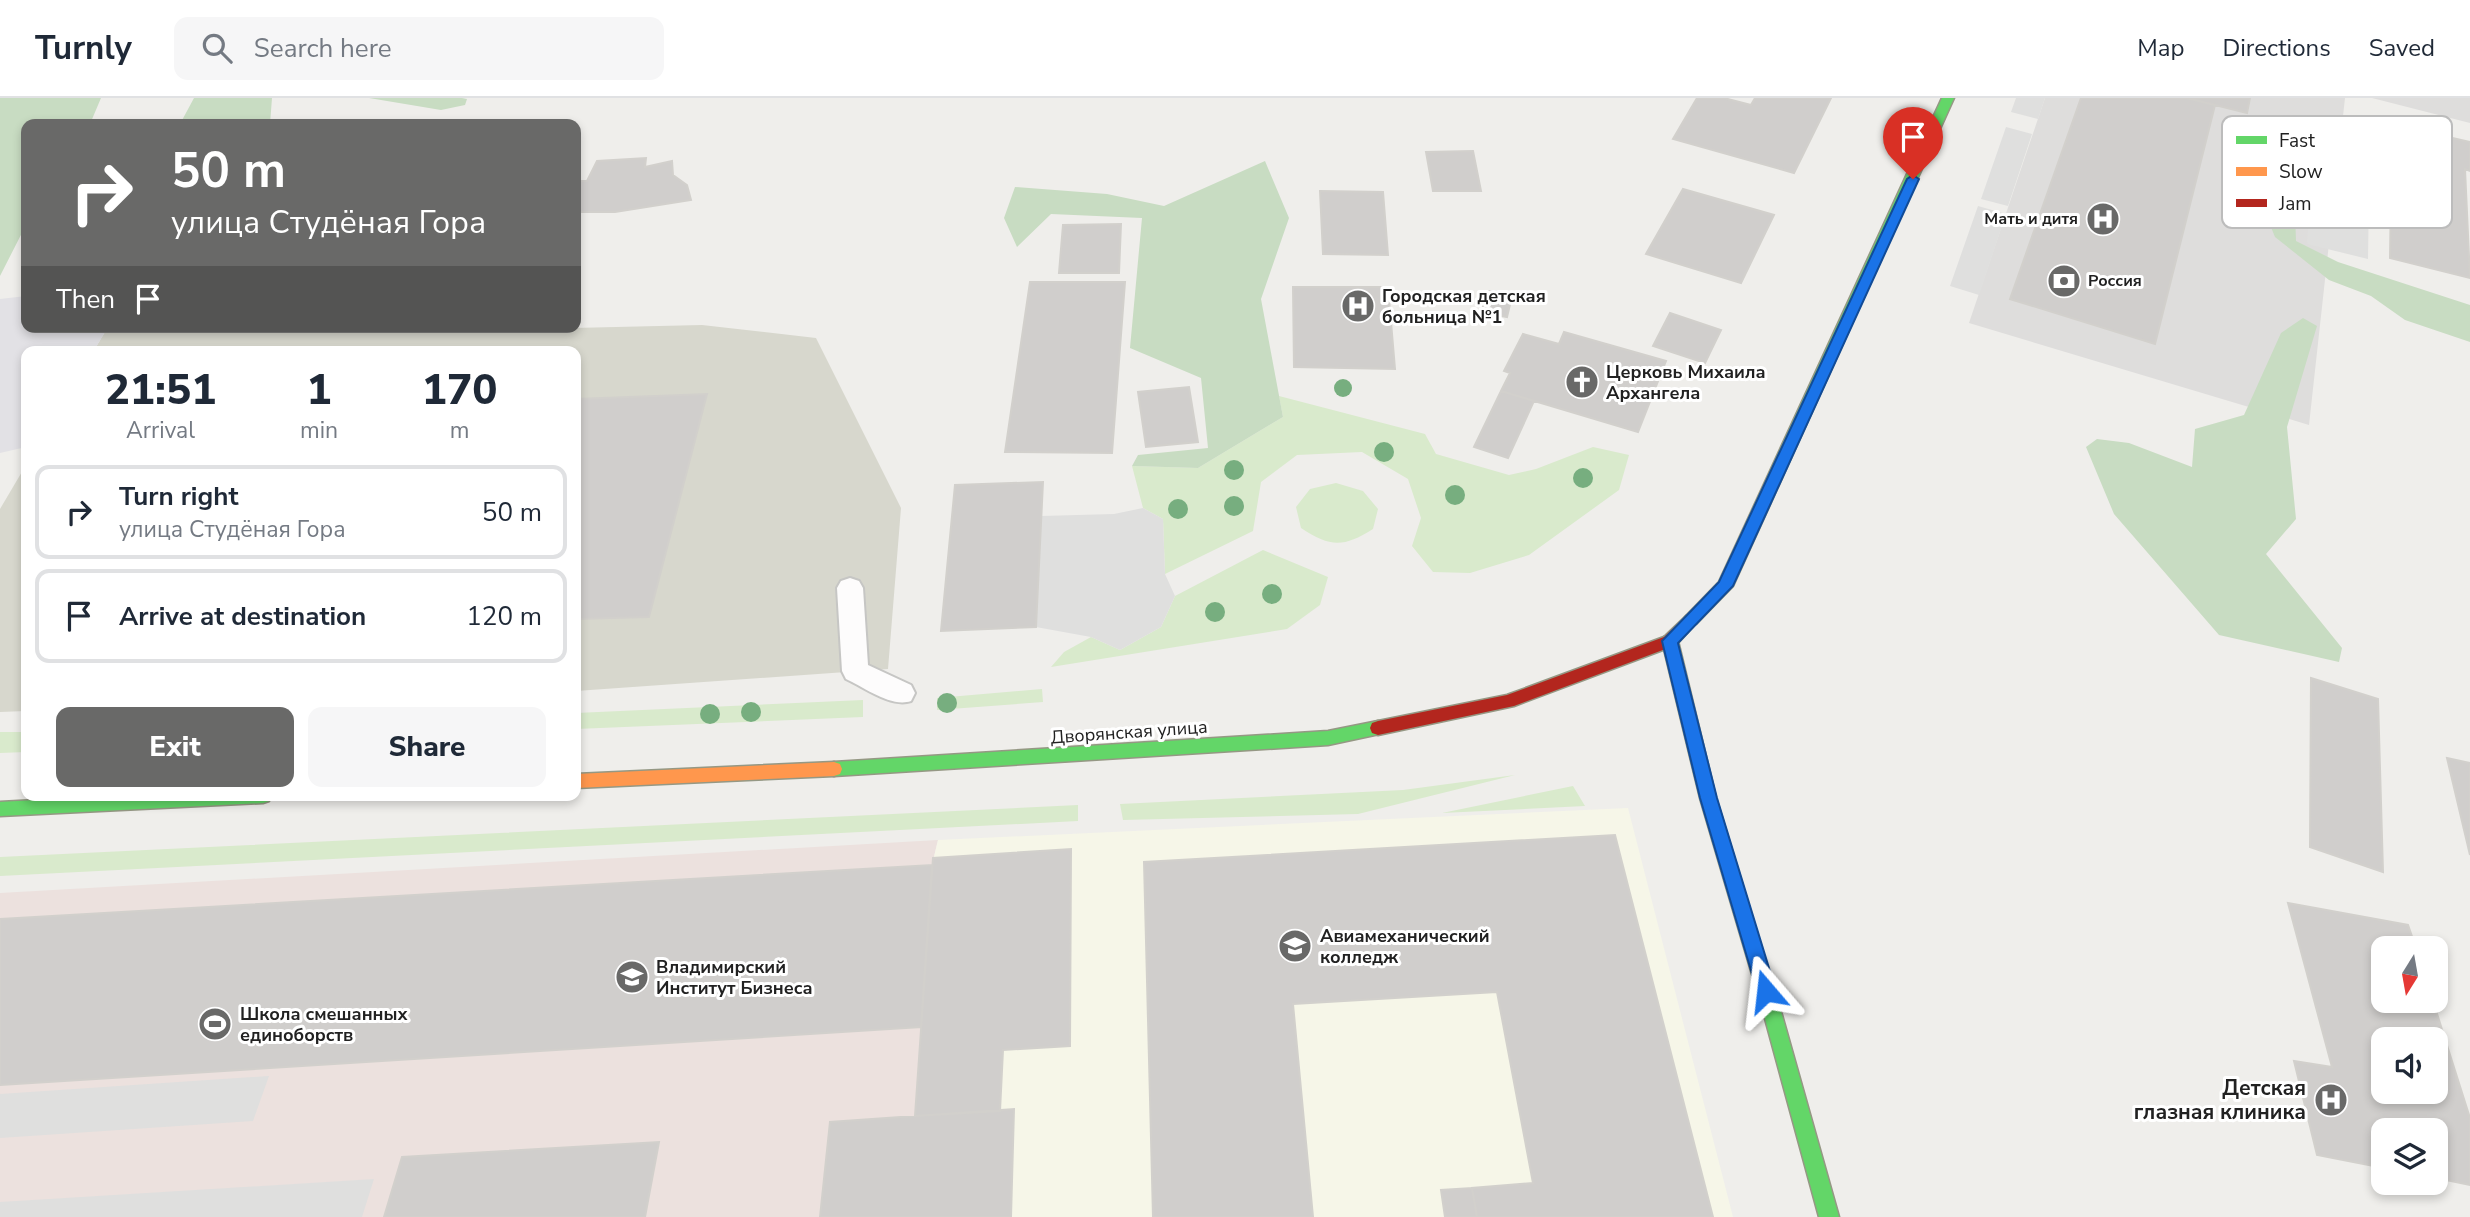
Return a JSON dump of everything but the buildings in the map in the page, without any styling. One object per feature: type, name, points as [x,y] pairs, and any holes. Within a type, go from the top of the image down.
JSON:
[{"type":"main road","points":[[1829,1217],[1773,1015],[1708,798],[1670,641],[1725,586],[1948,98]]},
{"type":"main road","name":"Дворянская улица","points":[[581,781],[891,766],[1328,738],[1508,701],[1670,641]]},
{"type":"main road","points":[[0,809],[162,801]]},
{"type":"lane","points":[[850,588],[855,671],[902,693]]},
{"type":"shaded area","points":[[2016,98],[2045,98],[2038,119],[2011,112]]},
{"type":"shaded area","points":[[2045,98],[2345,98],[2343,116],[2222,116],[2222,228],[2331,228],[2309,425],[1969,323]]},
{"type":"shaded area","points":[[2372,98],[2470,98],[2470,123],[2452,118],[2452,116]]},
{"type":"shaded area","points":[[2006,127],[2032,134],[2008,206],[1981,199]]},
{"type":"shaded area","points":[[1978,206],[2006,214],[1979,295],[1950,286]]},
{"type":"shaded area","points":[[2308,228],[2368,228],[2368,259],[2307,244]]},
{"type":"shaded area","points":[[21,297],[21,333],[104,333],[97,346],[21,346],[21,448],[0,453],[0,299]]},
{"type":"shaded area","points":[[702,325],[816,338],[901,508],[888,669],[581,691],[581,346],[97,346],[104,333],[581,333],[581,328]]},
{"type":"shaded area","points":[[21,473],[21,711],[0,712],[0,509]]},
{"type":"shaded area","points":[[1143,508],[1163,519],[1165,574],[1175,596],[1161,627],[1120,650],[1091,637],[1036,627],[1041,516],[1114,514]]},
{"type":"shaded area","name":"Авиамеханический колледж","points":[[1628,808],[1733,1217],[1011,1217],[1014,1109],[915,1116],[932,865],[938,840]]},
{"type":"shaded area","points":[[938,840],[932,865],[915,1116],[1014,1109],[1011,1217],[0,1217],[0,893]]},
{"type":"shaded area","points":[[269,1076],[253,1121],[0,1138],[0,1094]]},
{"type":"shaded area","points":[[374,1179],[362,1217],[0,1217],[0,1202]]},
{"type":"green space","points":[[0,98],[101,98],[92,119],[21,119],[21,235],[0,276]]},
{"type":"green space","points":[[194,98],[272,98],[270,119],[183,119]]},
{"type":"green space","points":[[369,98],[467,99],[465,105],[441,110]]},
{"type":"green space","points":[[1265,161],[1289,218],[1261,299],[1283,417],[1198,468],[1132,466],[1138,455],[1208,448],[1201,378],[1130,348],[1142,218],[1051,214],[1017,247],[1004,218],[1015,187],[1107,194],[1164,206]]},
{"type":"green space","points":[[2271,228],[2296,228],[2296,241],[2338,262],[2470,305],[2470,342],[2405,320],[2371,296],[2329,280],[2275,237]]},
{"type":"green space","points":[[2303,318],[2317,326],[2287,427],[2296,519],[2266,554],[2342,648],[2339,662],[2219,635],[2114,514],[2086,447],[2097,439],[2129,443],[2192,467],[2195,429],[2244,415],[2281,333]]},
{"type":"green space","points":[[1279,396],[1425,434],[1436,454],[1509,475],[1536,469],[1593,447],[1629,455],[1619,490],[1529,555],[1470,573],[1433,572],[1412,546],[1421,518],[1408,479],[1362,452],[1297,455],[1261,482],[1253,531],[1165,574],[1163,519],[1143,508],[1132,466],[1198,468],[1283,417]]},
{"type":"green space","points":[[1336,483],[1363,491],[1378,509],[1373,529],[1353,540],[1337,543],[1320,539],[1301,528],[1296,507],[1310,489]]},
{"type":"green space","points":[[1263,550],[1328,577],[1320,605],[1287,629],[1051,667],[1064,652],[1091,637],[1120,650],[1161,627],[1175,596]]},
{"type":"green space","points":[[1042,689],[1043,702],[937,710],[937,698]]},
{"type":"green space","points":[[863,700],[863,717],[581,729],[581,713]]},
{"type":"green space","points":[[0,732],[21,732],[21,752],[0,753]]},
{"type":"green space","points":[[1515,775],[1358,814],[1123,820],[1120,804],[1403,790]]},
{"type":"green space","points":[[1573,786],[1585,806],[1442,813]]},
{"type":"green space","points":[[1078,805],[1078,821],[0,876],[0,857]]},
{"type":"traffic: fast","points":[[1691,620],[1725,586],[1948,98]]},
{"type":"traffic: fast","points":[[1670,641],[1708,798],[1773,1015],[1829,1217]]},
{"type":"traffic: fast","points":[[834,769],[1328,738],[1378,728]]},
{"type":"traffic: fast","points":[[0,809],[162,801]]},
{"type":"traffic: slow","points":[[581,781],[834,769]]},
{"type":"traffic: jam","points":[[1378,728],[1508,701],[1670,641],[1691,620]]},
{"type":"place","name":"Мать и дитя","points":[[2103,219]]},
{"type":"place","name":"Россия","points":[[2064,281]]},
{"type":"place","name":"Городская детская больница №1","points":[[1358,306]]},
{"type":"place","name":"Церковь Михаила Архангела","points":[[1582,382]]},
{"type":"place","name":"Авиамеханический колледж","points":[[1295,946]]},
{"type":"place","name":"Владимирский Институт Бизнеса","points":[[632,977]]},
{"type":"place","name":"Школа смешанных единоборств","points":[[215,1024]]},
{"type":"place","name":"Детская глазная клиника","points":[[2331,1100]]},
{"type":"route","points":[[1766,991],[1708,798],[1670,641],[1725,586],[1913,179]]}]
